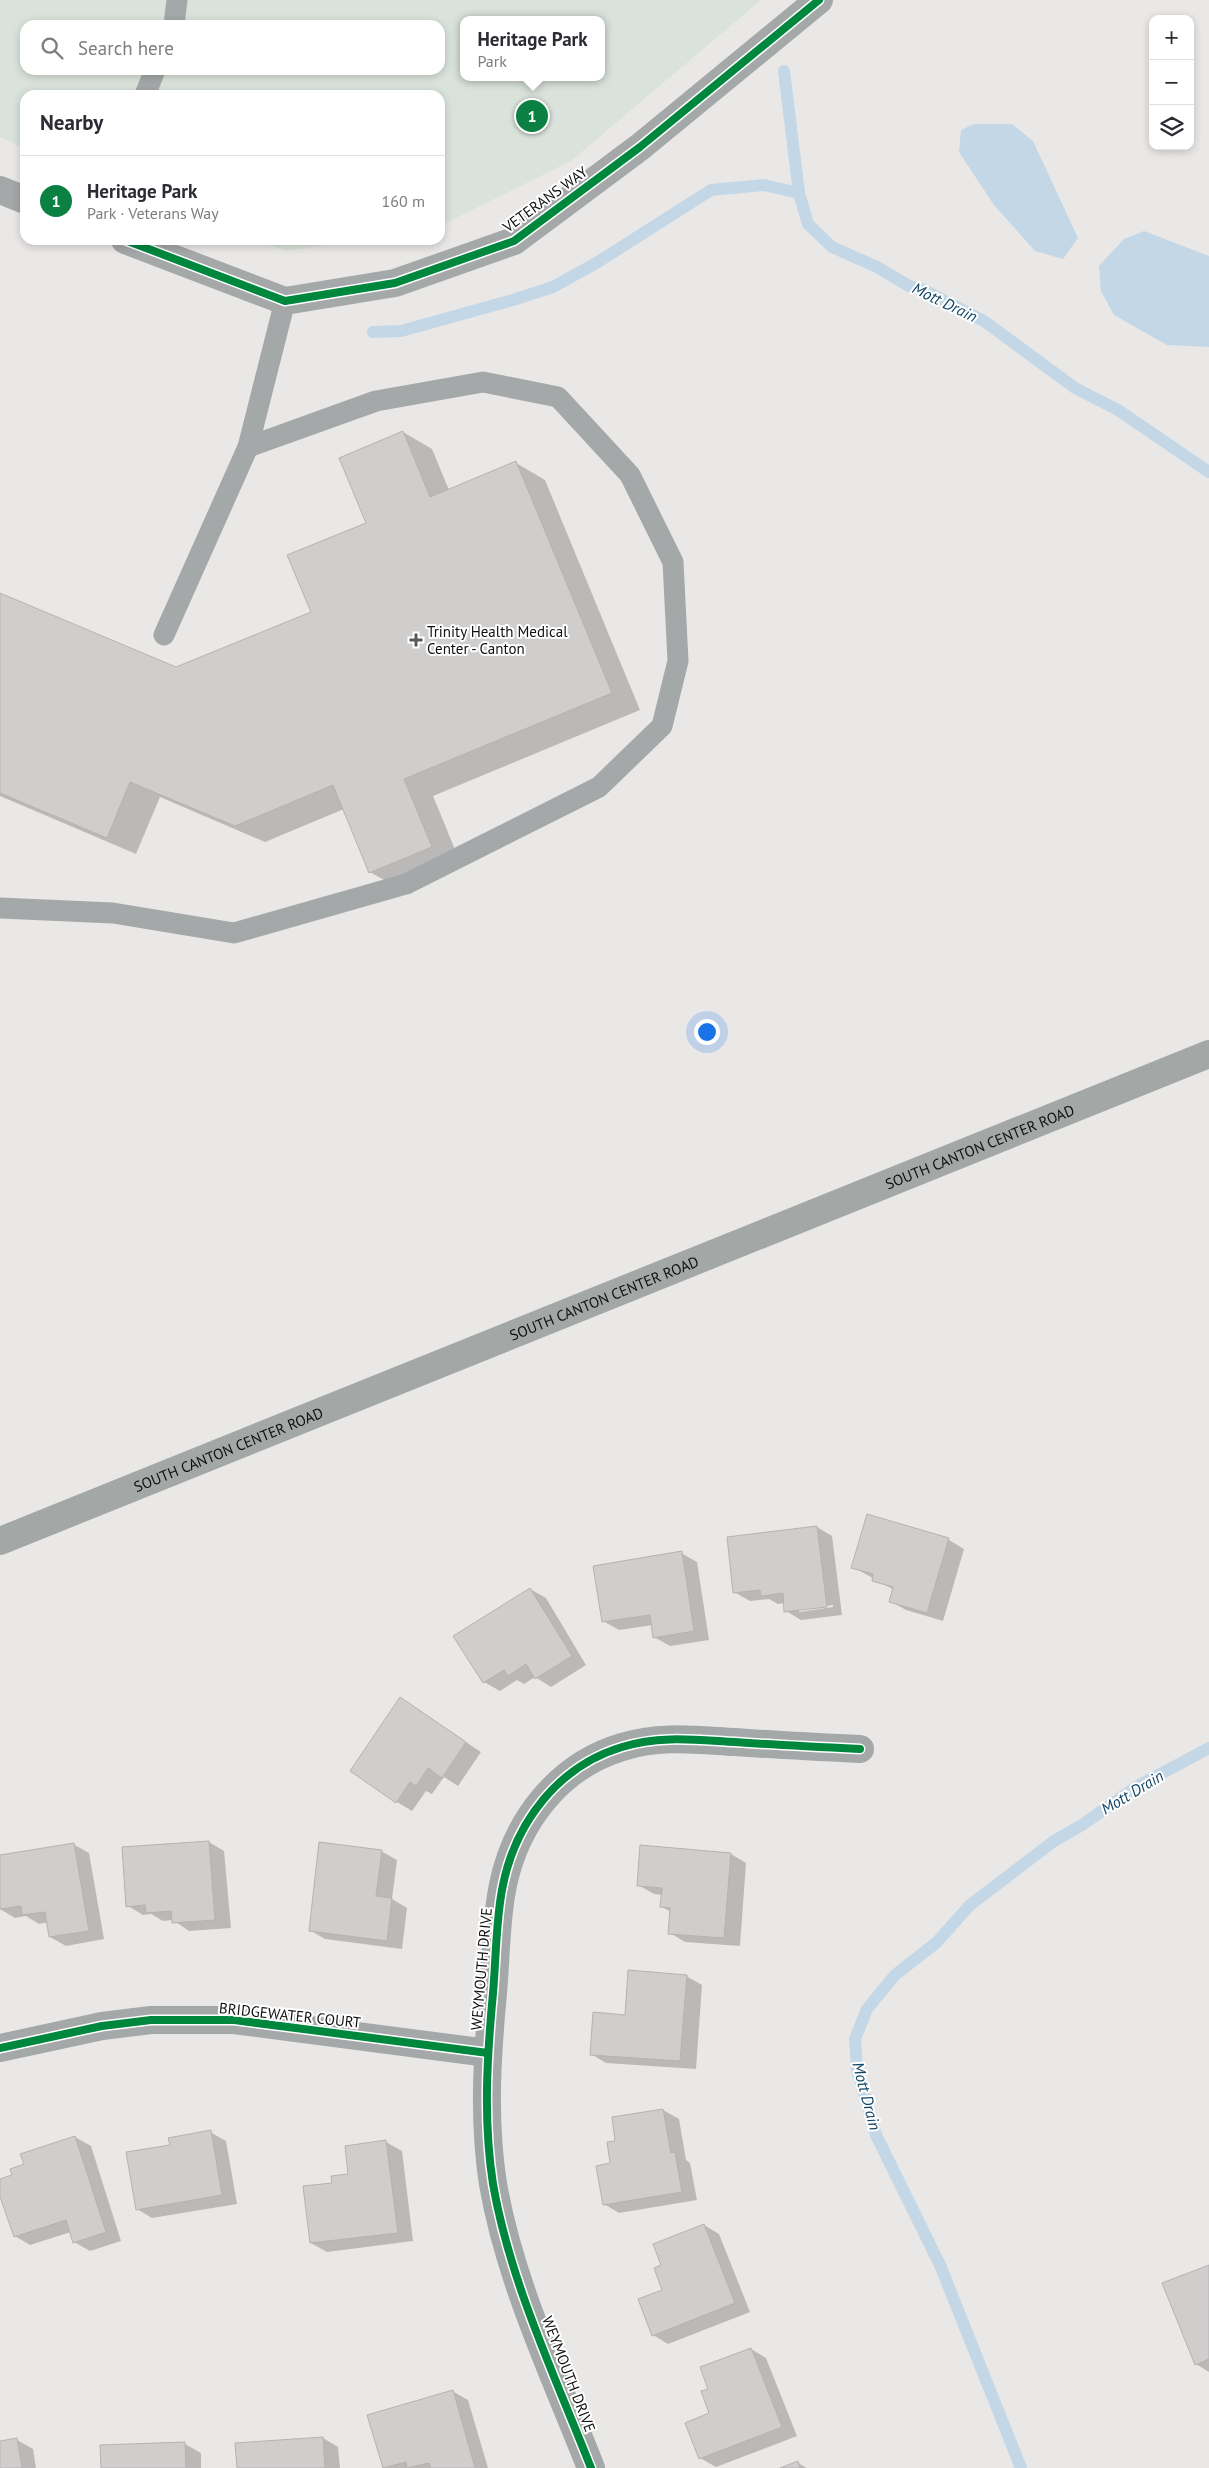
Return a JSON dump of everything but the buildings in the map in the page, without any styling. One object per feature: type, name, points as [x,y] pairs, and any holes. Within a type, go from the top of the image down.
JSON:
[{"type":"main road","name":"SOUTH CANTON CENTER ROAD","points":[[0,1541],[1209,1054]]},
{"type":"street","name":"VETERANS WAY","points":[[285,301],[395,283],[514,241],[640,147],[819,0]]},
{"type":"street","points":[[0,190],[20,198]]},
{"type":"street","points":[[138,245],[285,301]]},
{"type":"street","name":"WEYMOUTH DRIVE","points":[[591,2468],[528,2307],[504,2233],[493,2183],[485,2100],[488,2053],[502,1885],[516,1843],[540,1801],[558,1782],[580,1766],[621,1747],[660,1738],[860,1749]]},
{"type":"street","name":"BRIDGEWATER COURT","points":[[0,2048],[110,2025],[151,2020],[225,2020],[488,2053]]},
{"type":"lane","points":[[175,20],[177,0]]},
{"type":"lane","points":[[147,90],[154,75]]},
{"type":"lane","points":[[164,635],[248,447],[285,301]]},
{"type":"lane","points":[[0,908],[113,912],[234,933],[406,884],[599,787],[662,726],[678,661],[673,562],[630,476],[558,397],[483,382],[376,401],[248,447]]},
{"type":"shaded area","points":[[0,0],[761,0],[571,161],[445,224],[445,90],[20,90],[20,147],[0,137]]},
{"type":"shaded area","points":[[269,245],[325,245],[287,251]]},
{"type":"water","points":[[974,124],[1012,124],[1033,141],[1078,238],[1063,259],[1035,251],[994,205],[959,152],[961,130]]},
{"type":"water","points":[[1144,231],[1209,256],[1209,347],[1167,345],[1114,315],[1101,291],[1099,266],[1124,239]]},
{"type":"waterway","name":"Mott Drain","points":[[784,71],[799,193],[808,224],[832,247],[877,267],[909,286],[924,290],[984,321],[1075,388],[1118,410],[1209,472]]},
{"type":"waterway","points":[[373,332],[401,331],[553,287],[598,262],[711,190],[764,185],[799,193]]},
{"type":"waterway","name":"Mott Drain","points":[[1021,2468],[940,2265],[876,2135],[857,2069],[855,2039],[867,2009],[895,1975],[936,1943],[970,1905],[1054,1841],[1082,1825],[1136,1787],[1209,1748]]},
{"type":"cycle path","points":[[138,245],[285,301],[395,283],[514,241],[640,147],[819,0]]},
{"type":"cycle path","points":[[591,2468],[522,2293],[510,2257],[493,2184],[487,2112],[489,2041],[499,1910],[509,1861],[518,1839],[530,1818],[560,1782],[599,1756],[622,1747],[636,1743],[678,1739],[860,1749]]},
{"type":"cycle path","points":[[0,2048],[102,2026],[151,2020],[234,2020],[488,2053]]},
{"type":"place","name":"Heritage Park","points":[[532,116]]},
{"type":"place","name":"Trinity Health Medical Center - Canton","points":[[416,640]]}]
